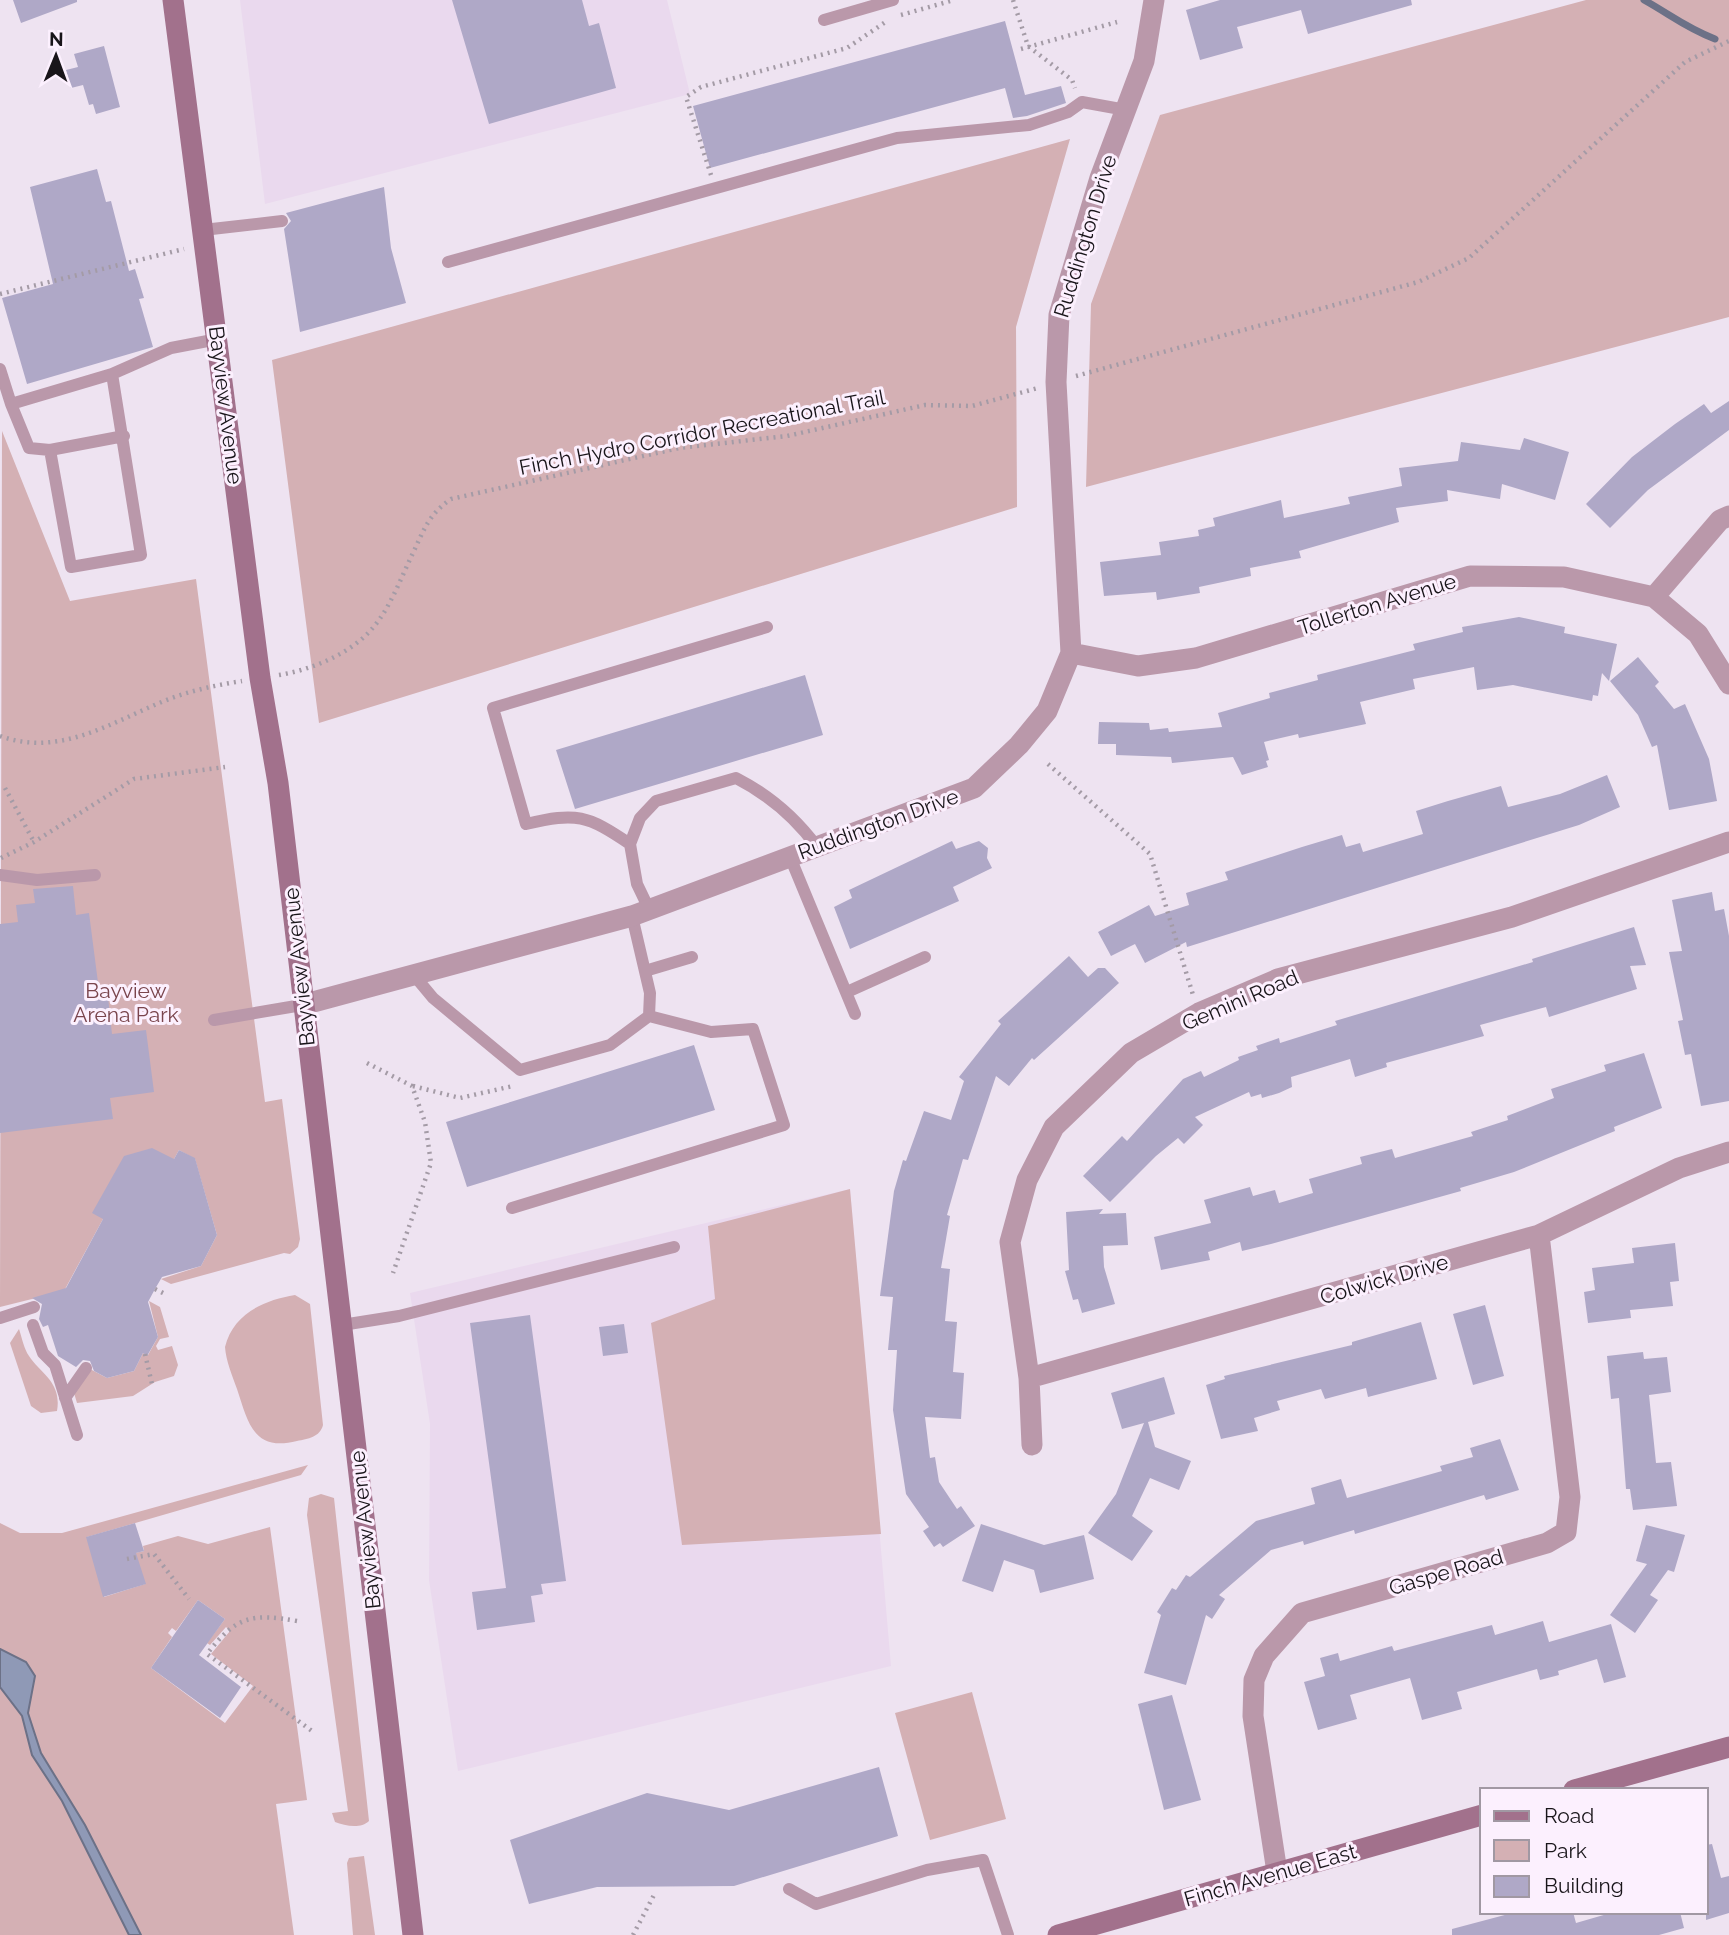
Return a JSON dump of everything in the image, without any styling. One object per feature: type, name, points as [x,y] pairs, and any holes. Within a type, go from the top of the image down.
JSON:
[{"type":"main road","name":"Bayview Avenue","points":[[173,0],[260,677],[278,783],[413,1935]]},
{"type":"main road","points":[[1581,1788],[1729,1747]]},
{"type":"main road","name":"Finch Avenue East","points":[[1058,1935],[1480,1816]]},
{"type":"street","name":"Ruddington Drive","points":[[302,1005],[641,913],[974,788],[1019,745],[1047,711],[1071,653],[1057,394],[1059,315],[1100,178],[1144,61],[1154,0]]},
{"type":"street","points":[[1654,597],[1720,520],[1729,516]]},
{"type":"street","name":"Tollerton Avenue","points":[[1071,653],[1138,666],[1196,658],[1470,576],[1564,577],[1654,597],[1698,634],[1729,684]]},
{"type":"street","name":"Gemini Road","points":[[1032,1445],[1028,1378],[1010,1242],[1027,1180],[1054,1127],[1131,1053],[1199,1013],[1278,979],[1512,917],[1729,842]]},
{"type":"street","name":"Colwick Drive","points":[[1028,1378],[1539,1235],[1679,1168],[1729,1152]]},
{"type":"street","name":"Gaspe Road","points":[[1277,1872],[1254,1716],[1254,1680],[1264,1656],[1301,1613],[1547,1544],[1566,1532],[1570,1497],[1539,1235]]},
{"type":"lane","points":[[824,20],[893,0]]},
{"type":"lane","points":[[449,262],[897,138],[1029,125],[1068,112],[1080,102],[1126,110]]},
{"type":"lane","points":[[204,237],[282,221]]},
{"type":"lane","points":[[11,404],[112,374],[171,348],[218,339]]},
{"type":"lane","points":[[0,369],[29,448],[50,450],[124,436]]},
{"type":"lane","points":[[50,450],[71,566],[141,555],[112,374]]},
{"type":"lane","points":[[631,844],[587,818],[559,816],[526,824],[493,708],[767,627]]},
{"type":"lane","points":[[649,1016],[650,993],[645,971],[641,913],[631,844],[640,818],[656,801],[736,778],[762,791],[800,824],[817,847]]},
{"type":"lane","points":[[790,857],[855,1014]]},
{"type":"lane","points":[[0,875],[37,880],[95,875]]},
{"type":"lane","points":[[645,971],[692,957]]},
{"type":"lane","points":[[847,992],[925,957]]},
{"type":"lane","points":[[413,974],[433,998],[520,1070],[610,1045],[649,1016]]},
{"type":"lane","points":[[214,1020],[302,1005]]},
{"type":"lane","points":[[512,1208],[784,1125],[753,1029],[711,1032],[649,1016]]},
{"type":"lane","points":[[342,1325],[399,1316],[674,1247]]},
{"type":"lane","points":[[0,1318],[34,1307]]},
{"type":"lane","points":[[33,1325],[43,1353],[55,1365],[77,1435]]},
{"type":"lane","points":[[65,1398],[86,1368]]},
{"type":"lane","points":[[789,1889],[816,1904],[927,1870],[983,1860],[1008,1935]]},
{"type":"path","points":[[715,188],[686,97],[693,90],[847,48],[892,17],[954,0]]},
{"type":"path","points":[[1013,0],[1028,47],[1072,80],[1080,102]]},
{"type":"path","points":[[1020,49],[1117,22]]},
{"type":"path","points":[[1071,378],[1418,282],[1469,258],[1685,62],[1729,41]]},
{"type":"path","points":[[0,294],[204,237]]},
{"type":"path","name":"Finch Hydro Corridor Recreational Trail","points":[[288,673],[304,671],[346,649],[370,631],[390,600],[432,513],[451,499],[679,448],[787,436],[925,405],[972,406],[1040,387]]},
{"type":"path","points":[[0,736],[32,745],[67,741],[171,699],[231,683]]},
{"type":"path","points":[[1048,764],[1150,854],[1199,1013]]},
{"type":"path","points":[[0,859],[34,842],[134,779],[226,767]]},
{"type":"path","points":[[5,788],[34,842]]},
{"type":"path","points":[[367,1063],[412,1086],[460,1098],[525,1083]]},
{"type":"path","points":[[393,1273],[431,1163],[425,1122],[412,1086]]},
{"type":"path","points":[[155,1289],[165,1294]]},
{"type":"path","points":[[145,1354],[152,1384]]},
{"type":"path","points":[[127,1559],[154,1555],[189,1599]]},
{"type":"path","points":[[297,1621],[265,1616],[248,1618],[228,1630],[205,1652],[312,1731]]},
{"type":"path","points":[[633,1935],[654,1895]]},
{"type":"shaded area","points":[[240,0],[667,0],[690,94],[265,204]]},
{"type":"shaded area","points":[[850,1189],[891,1666],[458,1771],[429,1580],[430,1424],[410,1293]]},
{"type":"green space","points":[[1586,0],[1729,0],[1729,317],[1086,487],[1091,304],[1160,115]]},
{"type":"green space","points":[[1070,139],[1016,327],[1017,507],[319,723],[272,360]]},
{"type":"green space","name":"Bayview Arena Park","points":[[2,431],[70,601],[196,579],[265,1102],[282,1099],[300,1239],[298,1247],[290,1254],[284,1253],[171,1284],[161,1279],[201,1266],[217,1235],[195,1159],[179,1150],[174,1159],[103,1219],[64,1291],[0,1307]]},
{"type":"green space","points":[[850,1189],[881,1534],[682,1545],[651,1323],[715,1299],[708,1226]]},
{"type":"green space","points":[[295,1295],[310,1304],[323,1425],[316,1435],[309,1438],[282,1443],[271,1442],[262,1438],[249,1423],[225,1347],[235,1326],[251,1310]]},
{"type":"green space","points":[[149,1301],[160,1307],[169,1337],[160,1339],[156,1346],[158,1350],[172,1346],[178,1365],[174,1376],[155,1382],[133,1396],[77,1403],[74,1393],[90,1369],[107,1378],[134,1371],[143,1353],[148,1355],[158,1337]]},
{"type":"green space","points":[[19,1329],[27,1353],[54,1386],[58,1401],[57,1411],[41,1413],[31,1406],[10,1343]]},
{"type":"green space","points":[[308,1465],[301,1475],[87,1537],[104,1597],[145,1584],[135,1553],[144,1551],[143,1546],[178,1536],[208,1544],[270,1527],[307,1800],[276,1804],[294,1935],[0,1935],[0,1523],[20,1533],[62,1533]],"holes":[[[198,1600],[225,1619],[207,1643],[210,1645],[226,1627],[230,1631],[211,1654],[253,1686],[225,1723],[151,1668],[172,1637],[168,1633],[172,1628],[176,1631]]]},
{"type":"green space","points":[[321,1494],[334,1498],[369,1821],[357,1826],[335,1822],[332,1813],[348,1811],[307,1515],[309,1498]]},
{"type":"green space","points":[[972,1692],[1006,1819],[930,1840],[895,1713]]},
{"type":"green space","points":[[364,1856],[375,1935],[353,1935],[347,1863],[349,1858]]},
{"type":"water","points":[[0,1649],[26,1662],[35,1676],[28,1713],[41,1753],[85,1825],[141,1935],[129,1935],[62,1801],[32,1755],[22,1716],[0,1687]]},
{"type":"building","points":[[13,0],[77,0],[77,2],[21,23]]},
{"type":"building","points":[[452,0],[582,0],[589,26],[599,23],[616,88],[489,124]]},
{"type":"building","points":[[1220,0],[1411,0],[1412,5],[1308,34],[1301,10],[1237,27],[1243,48],[1200,60],[1186,10]]},
{"type":"building","points":[[1005,21],[1025,95],[1061,86],[1066,103],[1013,118],[1005,88],[710,168],[693,106]]},
{"type":"building","points":[[104,46],[120,107],[96,114],[93,104],[89,105],[83,85],[71,88],[66,70],[78,67],[74,54]]},
{"type":"building","points":[[97,169],[106,202],[111,201],[129,271],[135,269],[144,298],[139,299],[153,347],[27,384],[2,298],[53,284],[30,187]]},
{"type":"building","points":[[384,187],[391,248],[406,303],[300,332],[284,229],[291,221],[286,213]]},
{"type":"building","points":[[1729,401],[1729,430],[1648,490],[1610,528],[1586,504],[1632,457],[1675,424],[1704,404],[1711,413]]},
{"type":"building","points":[[1524,438],[1569,452],[1555,500],[1502,484],[1500,499],[1447,490],[1448,501],[1396,508],[1399,522],[1299,551],[1301,558],[1250,568],[1251,576],[1199,587],[1200,593],[1157,600],[1156,592],[1104,596],[1100,562],[1161,555],[1159,542],[1199,536],[1198,530],[1215,526],[1213,518],[1281,500],[1284,518],[1350,504],[1348,497],[1402,486],[1399,468],[1458,461],[1461,442],[1520,450]]},
{"type":"building","points":[[1519,617],[1565,627],[1564,633],[1617,644],[1609,681],[1602,673],[1598,696],[1593,695],[1592,701],[1513,685],[1477,690],[1474,667],[1413,679],[1415,689],[1360,702],[1366,724],[1299,738],[1298,734],[1264,742],[1268,767],[1242,775],[1233,757],[1172,763],[1171,757],[1116,755],[1116,744],[1098,744],[1099,722],[1149,723],[1150,730],[1168,728],[1169,732],[1222,727],[1218,713],[1270,698],[1269,693],[1318,680],[1317,675],[1415,650],[1413,644],[1463,632],[1462,627]]},
{"type":"building","points":[[1638,657],[1659,682],[1655,686],[1674,709],[1685,704],[1709,759],[1717,801],[1669,810],[1657,745],[1652,747],[1638,715],[1610,681]]},
{"type":"building","points":[[805,675],[823,735],[575,809],[556,750]]},
{"type":"building","points":[[1607,775],[1620,807],[1579,825],[1187,947],[1186,942],[1145,963],[1135,944],[1111,956],[1098,932],[1149,905],[1155,916],[1189,905],[1186,893],[1228,880],[1225,872],[1302,847],[1342,835],[1346,847],[1360,843],[1363,852],[1423,834],[1416,811],[1448,801],[1501,786],[1508,807],[1560,794]]},
{"type":"building","points":[[952,841],[956,849],[979,841],[988,848],[987,858],[992,868],[953,887],[959,901],[850,949],[834,907],[852,898],[849,890]]},
{"type":"building","points":[[73,886],[76,915],[89,913],[100,998],[108,997],[112,1034],[146,1030],[154,1092],[110,1098],[113,1119],[0,1133],[0,924],[18,922],[16,905],[35,903],[33,889]]},
{"type":"building","points":[[1712,892],[1715,911],[1724,909],[1729,936],[1729,1101],[1701,1106],[1691,1054],[1685,1055],[1678,1021],[1683,1020],[1669,952],[1682,951],[1672,900]]},
{"type":"building","points":[[1634,927],[1646,965],[1630,966],[1637,989],[1549,1017],[1546,1007],[1480,1025],[1484,1036],[1386,1063],[1387,1067],[1355,1077],[1350,1059],[1291,1077],[1292,1087],[1279,1093],[1262,1098],[1261,1094],[1251,1097],[1249,1092],[1195,1117],[1203,1125],[1184,1144],[1178,1138],[1110,1202],[1083,1176],[1122,1136],[1127,1141],[1183,1079],[1201,1071],[1204,1077],[1239,1060],[1238,1057],[1258,1050],[1256,1046],[1279,1038],[1280,1043],[1337,1025],[1335,1021],[1533,962],[1532,959]]},
{"type":"building","points":[[1069,956],[1088,977],[1098,968],[1105,968],[1119,983],[1034,1060],[1032,1058],[1009,1086],[996,1076],[968,1160],[963,1159],[947,1215],[950,1216],[941,1268],[950,1269],[945,1321],[957,1322],[953,1372],[964,1373],[961,1419],[925,1417],[930,1458],[935,1457],[939,1482],[957,1509],[961,1506],[975,1526],[943,1547],[940,1543],[934,1547],[923,1531],[929,1527],[906,1494],[893,1410],[897,1350],[888,1350],[893,1297],[880,1296],[894,1191],[903,1160],[906,1161],[924,1111],[951,1120],[964,1081],[959,1077],[1001,1024],[998,1021]]},
{"type":"building","points":[[694,1045],[715,1110],[467,1187],[446,1122]]},
{"type":"building","points":[[1644,1053],[1662,1108],[1614,1127],[1615,1131],[1514,1172],[1460,1188],[1461,1191],[1242,1251],[1240,1242],[1208,1252],[1210,1260],[1161,1270],[1154,1237],[1211,1223],[1204,1200],[1250,1187],[1253,1196],[1275,1190],[1279,1203],[1313,1193],[1309,1179],[1362,1164],[1360,1157],[1392,1149],[1395,1158],[1473,1136],[1471,1132],[1508,1120],[1507,1116],[1554,1098],[1551,1089],[1606,1071],[1604,1065]]},
{"type":"building","points":[[152,1148],[174,1159],[179,1150],[195,1158],[217,1235],[201,1266],[162,1277],[155,1289],[148,1302],[158,1337],[147,1356],[143,1353],[134,1371],[107,1378],[94,1371],[90,1361],[83,1360],[76,1367],[58,1356],[48,1325],[43,1327],[39,1319],[42,1304],[32,1298],[66,1288],[103,1219],[92,1213],[124,1156]]},
{"type":"building","points":[[1103,1209],[1099,1214],[1126,1213],[1128,1245],[1103,1246],[1104,1267],[1115,1304],[1082,1313],[1078,1299],[1073,1300],[1065,1271],[1069,1270],[1066,1212]]},
{"type":"building","points":[[1675,1243],[1679,1281],[1670,1282],[1673,1306],[1630,1310],[1631,1318],[1588,1323],[1584,1292],[1595,1290],[1592,1268],[1634,1263],[1632,1248]]},
{"type":"building","points":[[1485,1305],[1504,1376],[1473,1385],[1453,1314]]},
{"type":"building","points":[[530,1315],[566,1581],[541,1584],[543,1594],[531,1596],[535,1622],[477,1630],[472,1592],[506,1588],[470,1323]]},
{"type":"building","points":[[1421,1322],[1437,1379],[1368,1397],[1366,1388],[1325,1399],[1321,1389],[1277,1401],[1280,1410],[1254,1418],[1258,1431],[1221,1439],[1206,1385],[1225,1379],[1224,1376],[1352,1345],[1352,1342]]},
{"type":"building","points":[[624,1324],[628,1353],[603,1356],[599,1327]]},
{"type":"building","points":[[1643,1352],[1644,1359],[1667,1357],[1671,1392],[1649,1395],[1656,1463],[1671,1462],[1677,1506],[1633,1510],[1630,1489],[1626,1489],[1619,1398],[1611,1399],[1607,1356]]},
{"type":"building","points":[[1164,1377],[1175,1414],[1148,1422],[1155,1447],[1191,1461],[1179,1490],[1150,1478],[1132,1516],[1153,1531],[1132,1561],[1088,1533],[1116,1494],[1144,1423],[1122,1429],[1111,1393]]},
{"type":"building","points":[[1500,1439],[1519,1490],[1486,1500],[1484,1495],[1355,1534],[1354,1530],[1304,1545],[1303,1541],[1271,1550],[1219,1595],[1225,1599],[1212,1619],[1206,1615],[1186,1685],[1144,1673],[1161,1615],[1157,1612],[1172,1588],[1176,1590],[1186,1575],[1190,1577],[1256,1521],[1315,1504],[1311,1488],[1341,1479],[1347,1498],[1442,1471],[1440,1466],[1473,1457],[1470,1448]]},
{"type":"building","points":[[135,1523],[144,1551],[136,1553],[146,1584],[103,1597],[86,1537]]},
{"type":"building","points":[[981,1524],[1044,1545],[1084,1535],[1094,1579],[1040,1593],[1034,1570],[1004,1560],[993,1592],[962,1581]]},
{"type":"building","points":[[1646,1525],[1685,1535],[1674,1572],[1668,1570],[1650,1595],[1658,1600],[1635,1633],[1610,1615],[1647,1564],[1636,1561]]},
{"type":"building","points":[[198,1600],[225,1619],[199,1655],[241,1687],[220,1718],[151,1668]]},
{"type":"building","points":[[1543,1621],[1549,1642],[1611,1624],[1626,1677],[1604,1683],[1597,1659],[1558,1671],[1559,1675],[1540,1680],[1537,1669],[1457,1692],[1462,1709],[1422,1720],[1410,1678],[1350,1695],[1357,1719],[1318,1730],[1304,1682],[1325,1676],[1320,1658],[1338,1653],[1340,1661],[1392,1646],[1394,1651],[1492,1625],[1495,1635]]},
{"type":"building","points":[[1172,1695],[1201,1800],[1164,1810],[1138,1704]]},
{"type":"building","points":[[879,1767],[898,1836],[734,1886],[597,1887],[529,1904],[510,1840],[647,1793],[729,1810]]},
{"type":"building","points":[[1712,1844],[1721,1878],[1729,1876],[1729,1913],[1706,1920],[1708,1914],[1708,1845]]},
{"type":"building","points":[[1508,1914],[1574,1914],[1576,1923],[1607,1914],[1680,1914],[1684,1928],[1659,1935],[1452,1935],[1452,1929]]},
{"type":"waterway","points":[[1644,0],[1715,39]]}]
